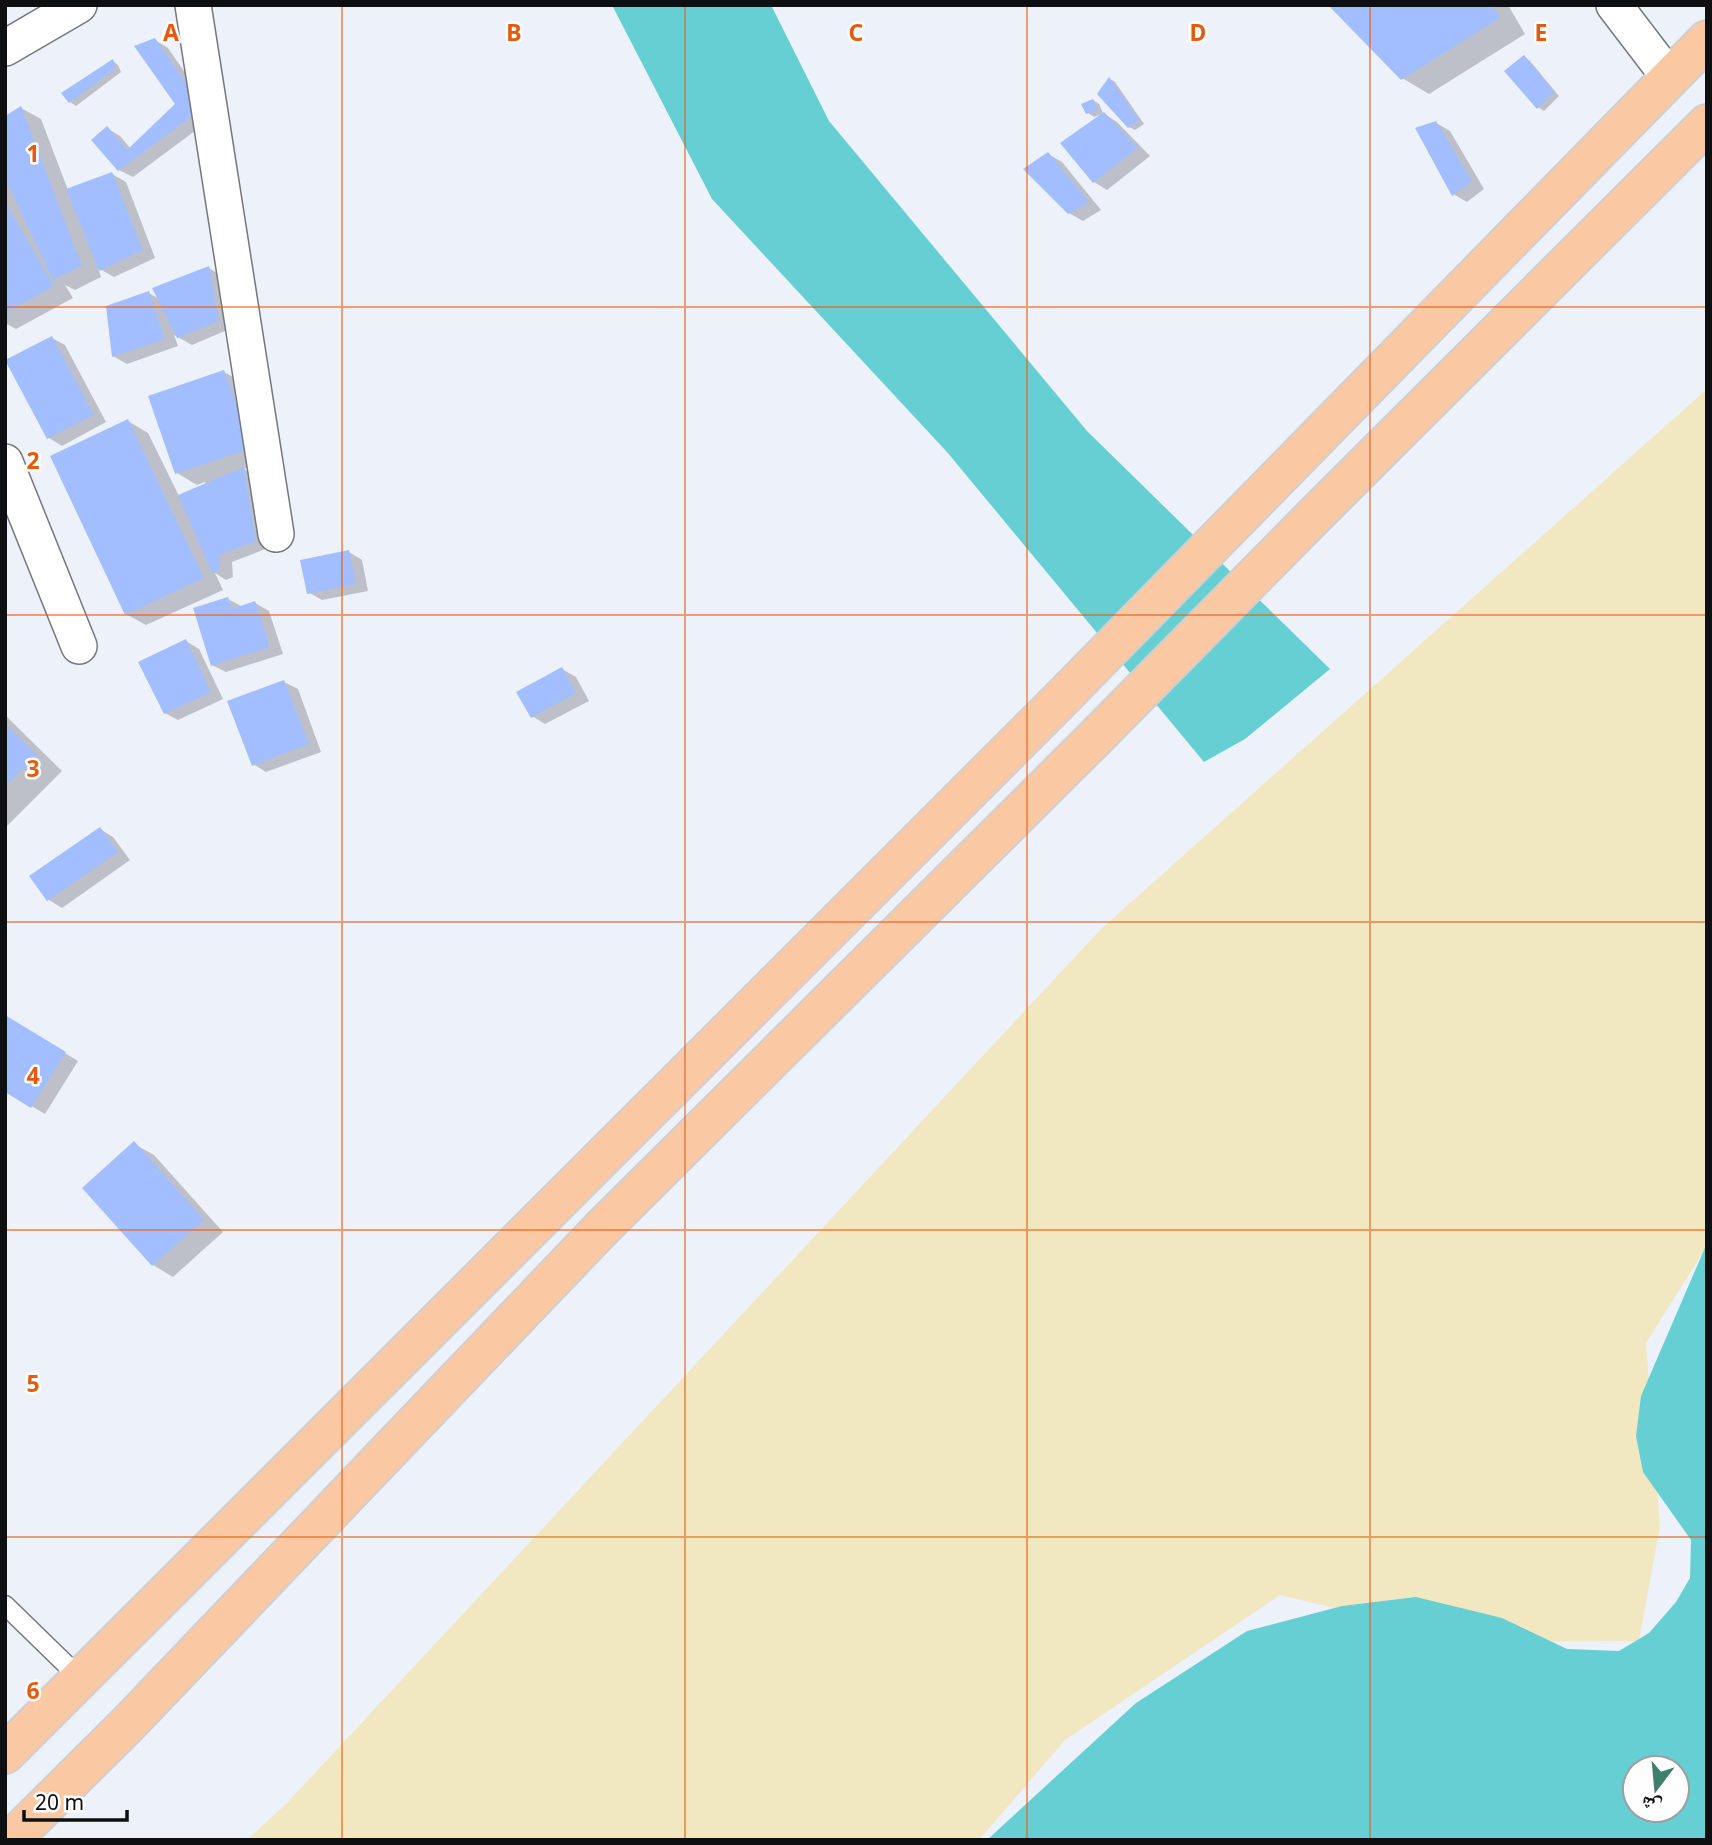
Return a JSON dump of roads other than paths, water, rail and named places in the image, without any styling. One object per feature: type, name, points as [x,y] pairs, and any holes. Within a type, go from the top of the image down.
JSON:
[{"type":"main road","points":[[5,1754],[1057,703],[1707,40]]},
{"type":"main road","points":[[11,1840],[127,1725],[601,1229],[1096,738],[1707,124]]},
{"type":"street","points":[[5,48],[79,5]]},
{"type":"street","points":[[193,5],[276,534]]},
{"type":"street","points":[[1614,5],[1669,77]]},
{"type":"street","points":[[5,462],[79,646]]},
{"type":"lane","points":[[5,1605],[81,1679]]},
{"type":"water","points":[[612,5],[771,5],[829,121],[1087,431],[1330,669],[1245,739],[1204,762],[947,452],[712,199]]},
{"type":"water","points":[[1707,1243],[1707,1840],[987,1840],[1136,1703],[1247,1631],[1342,1606],[1416,1597],[1502,1618],[1567,1649],[1619,1651],[1649,1633],[1676,1602],[1690,1578],[1691,1540],[1643,1472],[1636,1436],[1641,1396]]}]
